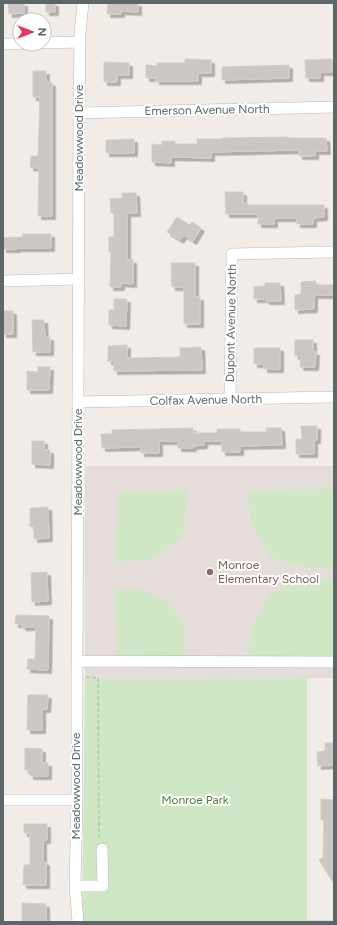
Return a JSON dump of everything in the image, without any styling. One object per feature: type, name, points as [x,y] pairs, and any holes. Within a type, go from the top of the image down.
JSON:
[{"type":"street","name":"Meadowwood Drive","points":[[78,922],[75,886],[77,800],[76,676],[78,279],[80,42],[83,3]]},
{"type":"street","points":[[52,43],[80,42]]},
{"type":"street","name":"Emerson Avenue North","points":[[79,113],[334,107]]},
{"type":"street","name":"Dupont Avenue North","points":[[230,399],[232,254],[334,252]]},
{"type":"street","points":[[3,281],[78,279]]},
{"type":"street","name":"Colfax Avenue North","points":[[78,402],[334,397]]},
{"type":"street","points":[[77,661],[334,662]]},
{"type":"street","points":[[3,800],[77,800]]},
{"type":"street","points":[[75,886],[103,886],[102,849]]},
{"type":"path","points":[[76,676],[98,678],[99,839],[102,849]]},
{"type":"shaded area","name":"Monroe Elementary School","points":[[85,466],[334,466],[334,678],[85,680]]},
{"type":"green space","points":[[334,489],[334,567],[307,568],[270,557],[250,520],[248,490]]},
{"type":"green space","points":[[188,490],[182,537],[152,559],[115,562],[118,491]]},
{"type":"green space","points":[[305,578],[334,578],[334,657],[248,663],[250,631],[269,595]]},
{"type":"green space","points":[[115,590],[141,590],[166,600],[185,625],[185,658],[117,661]]},
{"type":"green space","name":"Monroe Park","points":[[307,678],[307,920],[334,920],[334,922],[82,922],[85,680]]},
{"type":"building","points":[[8,3],[24,3],[24,12],[12,12],[12,14],[9,14]]},
{"type":"building","points":[[46,3],[55,3],[55,12],[46,12]]},
{"type":"building","points":[[108,3],[138,3],[138,12],[121,11],[121,14],[107,14]]},
{"type":"building","points":[[185,59],[211,60],[211,73],[198,73],[198,81],[156,81],[156,78],[146,78],[146,65],[157,66],[157,63],[185,63]]},
{"type":"building","points":[[332,59],[332,72],[320,72],[320,78],[306,78],[305,60]]},
{"type":"building","points":[[104,62],[129,63],[129,75],[117,75],[117,82],[104,82]]},
{"type":"building","points":[[289,65],[289,78],[222,80],[222,67]]},
{"type":"building","points":[[33,71],[46,71],[46,82],[52,83],[52,216],[38,216],[39,168],[30,167],[31,156],[38,156],[40,97],[33,97]]},
{"type":"building","points":[[288,137],[326,138],[327,151],[315,151],[315,156],[299,156],[299,150],[211,152],[211,158],[171,157],[171,163],[152,162],[152,144],[162,145],[162,141],[175,141],[175,144],[197,144],[197,139]]},
{"type":"building","points":[[134,139],[134,153],[106,153],[106,140]]},
{"type":"building","points":[[225,192],[243,192],[243,203],[248,203],[248,205],[324,205],[324,217],[313,218],[313,224],[297,224],[297,218],[274,218],[274,224],[258,224],[258,214],[226,214]]},
{"type":"building","points":[[122,193],[136,193],[137,213],[127,213],[127,260],[133,260],[133,284],[121,283],[121,287],[110,287],[111,252],[109,252],[109,237],[114,237],[114,213],[111,213],[110,199],[122,198]]},
{"type":"building","points":[[177,217],[190,225],[192,222],[201,228],[193,241],[184,235],[180,240],[167,232]]},
{"type":"building","points":[[23,234],[51,234],[51,248],[3,249],[3,238],[23,237]]},
{"type":"building","points":[[171,263],[195,263],[195,297],[200,297],[200,324],[184,324],[184,287],[172,287]]},
{"type":"building","points":[[316,281],[316,285],[334,285],[334,295],[314,295],[314,309],[295,310],[295,295],[301,294],[301,282]]},
{"type":"building","points":[[265,283],[280,283],[281,301],[254,299],[254,287],[265,286]]},
{"type":"building","points":[[114,299],[127,299],[126,326],[109,325],[109,310],[114,310]]},
{"type":"building","points":[[3,311],[13,311],[13,334],[3,334]]},
{"type":"building","points":[[32,320],[44,320],[45,337],[50,337],[50,352],[33,352]]},
{"type":"building","points":[[295,340],[313,340],[313,352],[316,352],[315,367],[300,367],[301,356],[295,356]]},
{"type":"building","points":[[127,345],[127,358],[180,357],[180,348],[201,347],[202,370],[114,371],[114,361],[108,361],[108,346]]},
{"type":"building","points":[[254,348],[280,348],[280,369],[264,369],[264,364],[254,364]]},
{"type":"building","points":[[38,367],[50,367],[49,390],[27,390],[27,371],[38,372]]},
{"type":"building","points":[[301,426],[317,426],[317,440],[314,440],[314,454],[296,454],[296,439],[302,439]]},
{"type":"building","points":[[193,428],[193,433],[217,433],[217,429],[240,429],[240,432],[267,432],[266,428],[281,428],[282,445],[240,446],[240,452],[222,452],[222,441],[204,441],[204,445],[193,446],[193,448],[178,448],[178,441],[159,441],[159,453],[141,453],[141,447],[102,448],[101,434],[112,434],[112,430]]},
{"type":"building","points":[[32,441],[44,441],[44,450],[50,450],[50,465],[32,464]]},
{"type":"building","points":[[48,507],[49,538],[34,539],[34,526],[30,527],[30,508]]},
{"type":"building","points":[[47,572],[48,601],[32,602],[31,573]]},
{"type":"building","points":[[16,615],[49,616],[48,670],[27,669],[28,659],[35,659],[36,627],[22,627],[22,624],[15,624]]},
{"type":"building","points":[[28,695],[48,695],[47,709],[42,709],[42,730],[27,730]]},
{"type":"building","points":[[325,743],[334,743],[334,765],[318,766],[317,752],[325,751]]},
{"type":"building","points":[[25,748],[42,749],[42,763],[48,763],[48,776],[30,776],[30,770],[25,770]]},
{"type":"building","points":[[321,799],[334,800],[334,884],[319,860],[323,857],[324,820],[321,820]]},
{"type":"building","points":[[24,824],[47,824],[47,840],[43,840],[43,862],[46,862],[46,885],[23,885],[24,865],[30,865],[30,833],[24,833]]},
{"type":"building","points":[[22,903],[46,904],[46,922],[22,922]]},
{"type":"place","name":"Monroe Elementary School","points":[[210,572]]}]
